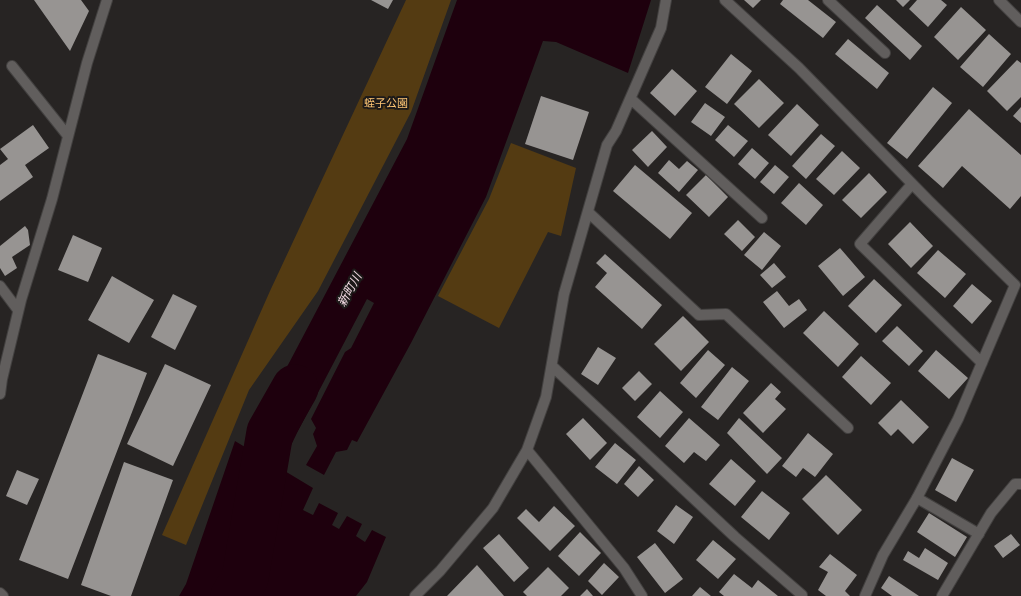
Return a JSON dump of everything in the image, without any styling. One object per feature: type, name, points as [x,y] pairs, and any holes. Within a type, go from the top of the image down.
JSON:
[{"type":"street","points":[[0,394],[18,310],[52,199],[87,63],[107,0]]},
{"type":"street","points":[[415,596],[440,571],[493,508],[527,450],[546,397],[564,294],[607,145],[616,131],[661,28],[666,0]]},
{"type":"street","points":[[725,0],[799,68],[912,184],[1015,285],[958,419],[917,498],[883,555],[865,596]]},
{"type":"street","points":[[828,0],[885,53]]},
{"type":"street","points":[[999,0],[1021,22]]},
{"type":"street","points":[[12,66],[68,136]]},
{"type":"street","points":[[630,99],[762,218]]},
{"type":"street","points":[[912,184],[860,244],[982,363]]},
{"type":"street","points":[[588,212],[699,315],[726,314],[848,428]]},
{"type":"street","points":[[0,286],[18,310]]},
{"type":"street","points":[[552,366],[735,537],[802,595],[801,596]]},
{"type":"street","points":[[527,450],[624,568],[642,596]]},
{"type":"street","points":[[942,596],[991,513],[1015,484],[1021,484]]},
{"type":"street","points":[[917,498],[979,534]]},
{"type":"street","points":[[0,593],[3,596]]},
{"type":"green space","name":"蛭子公園","points":[[406,0],[451,0],[411,112],[318,291],[249,390],[186,545],[162,535],[270,291]]},
{"type":"green space","points":[[511,143],[576,168],[561,236],[548,232],[499,328],[438,296],[489,199]]},
{"type":"water","points":[[457,0],[651,0],[628,73],[556,42],[543,41],[486,197],[411,343],[357,442],[352,440],[347,450],[336,452],[324,475],[306,465],[317,446],[313,434],[316,428],[311,419],[345,352],[351,348],[374,303],[367,299],[286,456],[250,437],[407,139]]},
{"type":"water","points":[[235,441],[313,488],[303,510],[313,515],[319,503],[338,513],[332,525],[339,529],[347,516],[362,524],[356,536],[365,542],[372,530],[386,537],[367,582],[356,596],[179,596],[186,584]]},
{"type":"building","points":[[34,0],[81,0],[89,11],[70,51]]},
{"type":"building","points":[[371,0],[393,0],[388,9]]},
{"type":"building","points":[[744,0],[761,0],[753,8]]},
{"type":"building","points":[[783,0],[808,0],[836,22],[823,38],[780,4]]},
{"type":"building","points":[[896,0],[910,0],[903,7]]},
{"type":"building","points":[[917,0],[941,0],[947,5],[928,27],[909,9]]},
{"type":"building","points":[[877,5],[922,46],[910,60],[865,18]]},
{"type":"building","points":[[961,7],[986,30],[958,60],[934,37]]},
{"type":"building","points":[[989,34],[1011,54],[983,87],[960,67]]},
{"type":"building","points":[[848,39],[889,73],[877,89],[835,54]]},
{"type":"building","points":[[731,54],[752,71],[727,104],[705,87]]},
{"type":"building","points":[[1017,60],[1021,63],[1021,97],[1007,111],[987,91]]},
{"type":"building","points":[[672,69],[697,91],[675,116],[650,93]]},
{"type":"building","points":[[759,79],[784,103],[759,128],[734,104]]},
{"type":"building","points":[[933,87],[952,103],[907,159],[887,143]]},
{"type":"building","points":[[541,96],[589,112],[573,160],[525,144]]},
{"type":"building","points":[[705,103],[725,117],[711,136],[691,122]]},
{"type":"building","points":[[797,104],[819,125],[791,156],[768,135]]},
{"type":"building","points":[[1021,107],[1021,123],[1013,116]]},
{"type":"building","points":[[969,109],[1021,155],[1021,196],[1010,209],[962,166],[943,188],[918,166]]},
{"type":"building","points":[[33,125],[49,148],[25,165],[33,177],[0,201],[0,165],[8,159],[0,149]]},
{"type":"building","points":[[728,125],[748,141],[734,157],[715,140]]},
{"type":"building","points":[[652,131],[667,147],[648,167],[632,150]]},
{"type":"building","points":[[821,134],[835,146],[806,179],[792,166]]},
{"type":"building","points":[[752,148],[769,163],[755,179],[738,164]]},
{"type":"building","points":[[842,151],[860,168],[834,195],[816,179]]},
{"type":"building","points":[[669,160],[679,169],[687,161],[698,170],[679,192],[658,173]]},
{"type":"building","points":[[635,165],[692,213],[670,239],[613,191]]},
{"type":"building","points":[[775,165],[789,177],[774,194],[760,182]]},
{"type":"building","points":[[869,173],[887,192],[861,218],[842,200]]},
{"type":"building","points":[[706,175],[728,197],[709,217],[686,195]]},
{"type":"building","points":[[799,183],[823,205],[806,225],[781,203]]},
{"type":"building","points":[[738,220],[755,237],[742,251],[724,234]]},
{"type":"building","points":[[910,222],[933,246],[911,268],[888,244]]},
{"type":"building","points":[[25,226],[28,230],[30,245],[12,257],[17,268],[5,276],[0,268],[0,246]]},
{"type":"building","points":[[764,232],[781,246],[762,270],[744,255]]},
{"type":"building","points":[[73,235],[102,248],[88,282],[58,270]]},
{"type":"building","points":[[840,248],[865,277],[843,296],[818,266]]},
{"type":"building","points":[[938,250],[966,274],[945,298],[917,273]]},
{"type":"building","points":[[605,254],[662,305],[642,329],[595,287],[607,273],[596,263]]},
{"type":"building","points":[[774,263],[786,277],[772,288],[760,275]]},
{"type":"building","points":[[112,276],[154,300],[129,343],[88,320]]},
{"type":"building","points":[[874,279],[902,305],[876,333],[848,306]]},
{"type":"building","points":[[972,284],[992,301],[972,324],[953,306]]},
{"type":"building","points":[[777,291],[789,306],[799,299],[807,310],[784,328],[763,302]]},
{"type":"building","points":[[173,294],[197,306],[175,350],[151,337]]},
{"type":"building","points":[[824,311],[859,344],[838,367],[803,333]]},
{"type":"building","points":[[683,316],[709,342],[681,371],[654,344]]},
{"type":"building","points":[[897,326],[923,351],[909,366],[882,341]]},
{"type":"building","points":[[598,347],[616,358],[598,385],[581,374]]},
{"type":"building","points":[[708,350],[725,365],[696,398],[680,383]]},
{"type":"building","points":[[936,350],[968,378],[949,399],[918,371]]},
{"type":"building","points":[[98,354],[147,373],[68,579],[19,560]]},
{"type":"building","points":[[861,356],[891,383],[871,405],[842,377]]},
{"type":"building","points":[[165,364],[211,385],[173,466],[127,444]]},
{"type":"building","points":[[732,367],[749,381],[718,420],[701,407]]},
{"type":"building","points":[[639,371],[652,384],[635,401],[622,388]]},
{"type":"building","points":[[771,383],[781,392],[775,399],[786,409],[763,433],[743,413]]},
{"type":"building","points":[[660,391],[683,412],[660,438],[637,417]]},
{"type":"building","points":[[901,400],[929,427],[913,444],[898,429],[891,436],[878,423]]},
{"type":"building","points":[[583,418],[607,443],[590,460],[566,434]]},
{"type":"building","points":[[689,418],[720,445],[706,461],[694,452],[684,463],[665,446]]},
{"type":"building","points":[[739,418],[782,458],[767,474],[727,433]]},
{"type":"building","points":[[808,433],[833,454],[815,477],[803,468],[796,477],[782,466]]},
{"type":"building","points":[[615,443],[636,460],[617,484],[595,467]]},
{"type":"building","points":[[952,458],[974,470],[956,502],[935,490]]},
{"type":"building","points":[[731,459],[756,481],[735,506],[709,484]]},
{"type":"building","points":[[124,462],[173,480],[131,596],[111,596],[81,585]]},
{"type":"building","points":[[639,466],[654,480],[638,497],[624,484]]},
{"type":"building","points":[[17,470],[39,479],[27,505],[6,496]]},
{"type":"building","points":[[826,475],[862,510],[838,535],[802,499]]},
{"type":"building","points":[[762,491],[790,513],[769,540],[741,517]]},
{"type":"building","points":[[676,505],[693,517],[674,544],[657,531]]},
{"type":"building","points":[[554,506],[575,526],[550,551],[517,518],[526,509],[539,522]]},
{"type":"building","points":[[929,513],[967,537],[955,557],[917,532]]},
{"type":"building","points":[[580,532],[601,553],[579,576],[558,556]]},
{"type":"building","points":[[499,534],[529,568],[514,582],[483,548]]},
{"type":"building","points":[[1011,534],[1020,545],[1003,558],[994,546]]},
{"type":"building","points":[[713,540],[736,559],[718,579],[696,560]]},
{"type":"building","points":[[655,543],[683,579],[665,593],[637,557]]},
{"type":"building","points":[[925,548],[948,563],[938,580],[903,560],[908,551],[919,558]]},
{"type":"building","points":[[830,554],[857,575],[845,591],[850,596],[826,596],[818,590],[828,572],[819,567]]},
{"type":"building","points":[[604,563],[619,577],[602,595],[588,581]]},
{"type":"building","points":[[477,565],[504,596],[447,596]]},
{"type":"building","points":[[548,567],[569,588],[561,596],[527,596],[523,592]]},
{"type":"building","points":[[734,574],[752,588],[758,580],[778,596],[724,596],[719,592]]},
{"type":"building","points":[[889,576],[919,596],[892,596],[881,588]]},
{"type":"building","points":[[700,587],[711,596],[692,596]]},
{"type":"building","points":[[587,589],[593,596],[580,596]]},
{"type":"waterway","name":"新町川","points":[[234,596],[245,578],[270,432],[295,388]]}]
